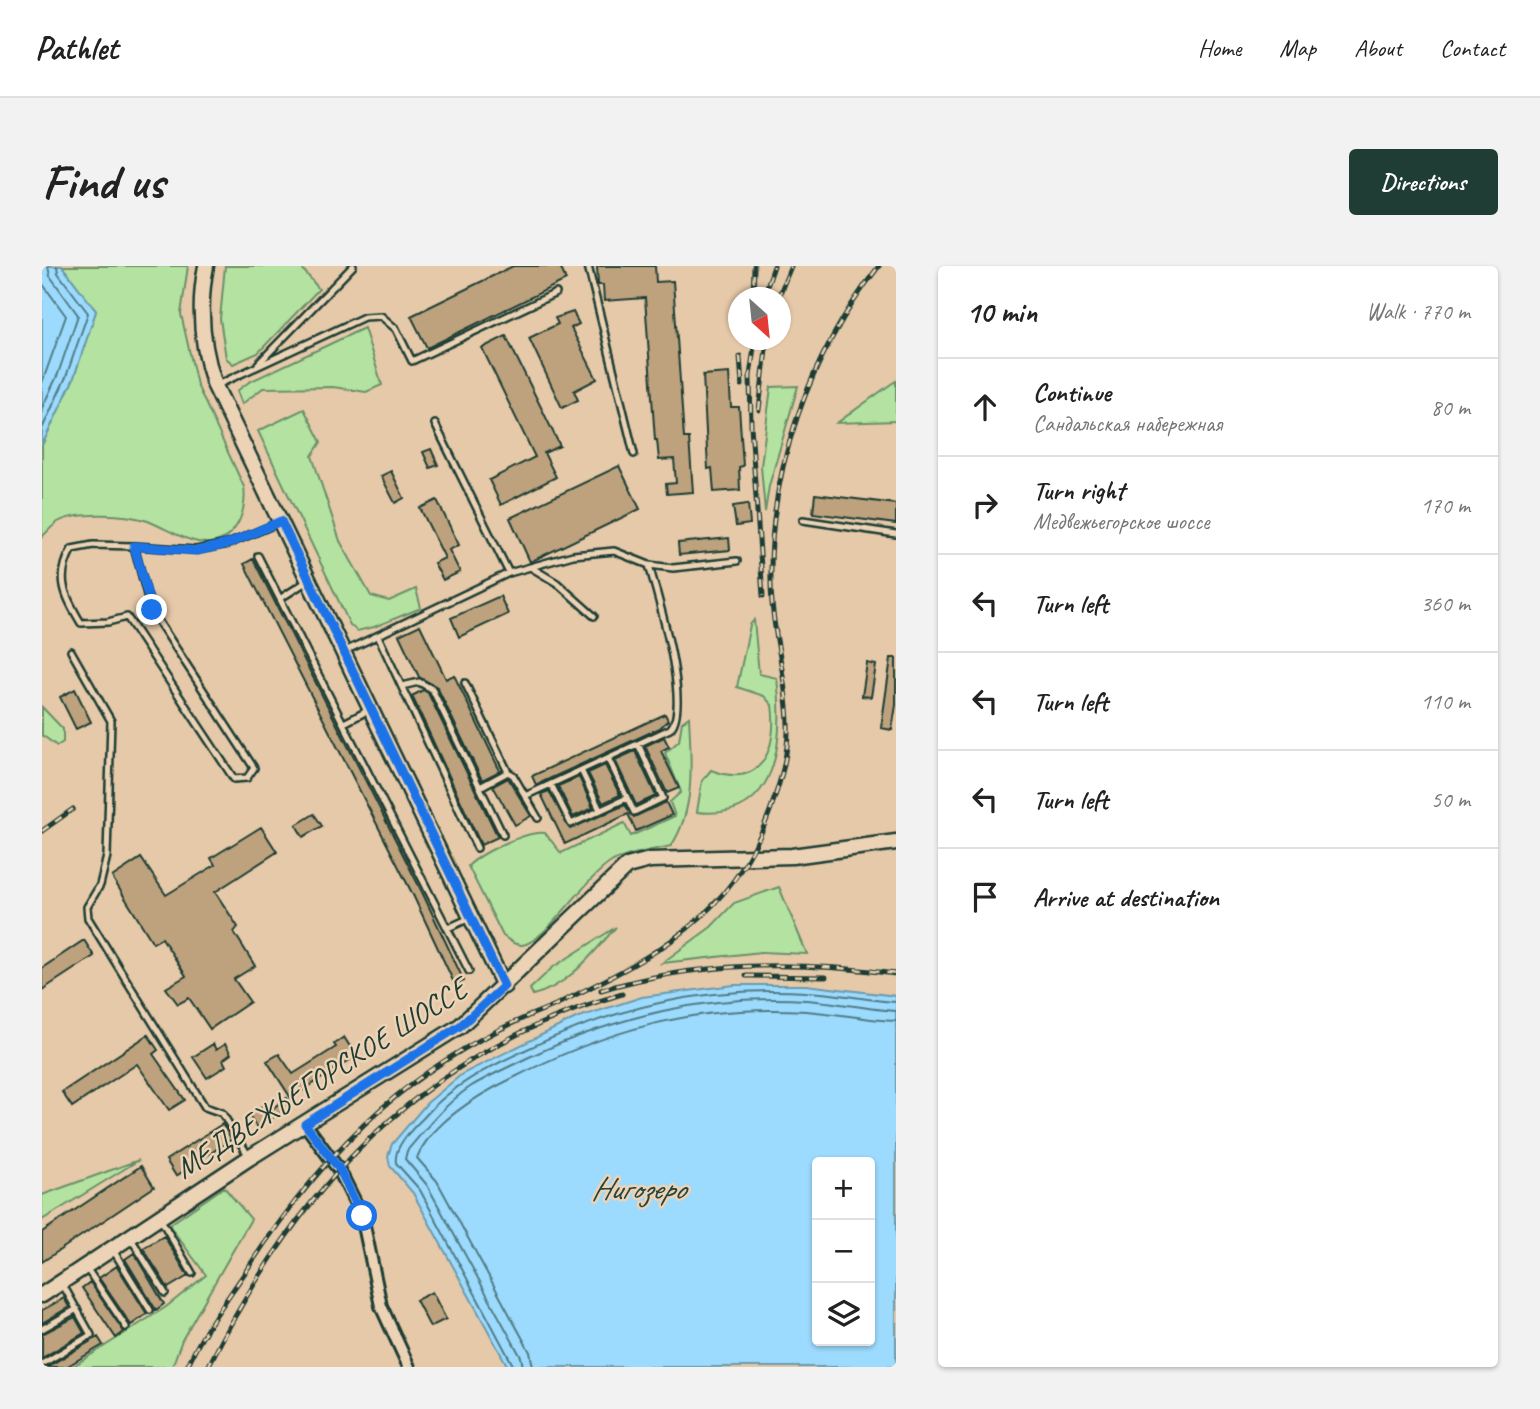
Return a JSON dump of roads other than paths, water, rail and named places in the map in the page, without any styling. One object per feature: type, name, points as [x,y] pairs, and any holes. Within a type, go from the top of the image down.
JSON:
[{"type":"street","points":[[206,266],[202,302],[204,344],[215,386],[504,986]]},
{"type":"street","name":"МЕДВЕЖЬЕГОРСКОЕ ШОССЕ","points":[[42,1295],[250,1158],[460,1026],[626,866],[650,860],[792,856],[896,842]]},
{"type":"street","points":[[305,1124],[340,1170],[362,1216],[381,1306],[409,1367]]},
{"type":"lane","points":[[254,367],[353,266]]},
{"type":"lane","points":[[588,266],[634,454]]},
{"type":"lane","points":[[215,386],[363,317],[381,316],[396,329],[412,361],[556,293]]},
{"type":"lane","points":[[435,424],[509,573]]},
{"type":"lane","points":[[803,520],[896,534]]},
{"type":"lane","points":[[134,546],[152,610],[254,768],[247,778],[234,779],[127,617],[108,622],[81,623],[68,601],[61,577],[64,562],[72,549],[93,545],[134,546],[197,551],[228,544],[281,521]]},
{"type":"lane","points":[[342,653],[509,573],[573,555],[614,551],[649,565],[673,568],[737,561]]},
{"type":"lane","points":[[258,556],[469,971]]},
{"type":"lane","points":[[526,796],[638,744],[676,723],[678,701],[661,608],[649,565]]},
{"type":"lane","points":[[532,568],[557,583],[594,616]]},
{"type":"lane","points":[[281,598],[309,580]]},
{"type":"lane","points":[[378,636],[477,848]]},
{"type":"lane","points":[[71,650],[111,722],[107,856],[100,885],[87,907],[88,918],[205,1107],[222,1113],[250,1158]]},
{"type":"lane","points":[[402,686],[419,682],[432,689],[503,835]]},
{"type":"lane","points":[[465,683],[508,772],[513,775],[538,818]]},
{"type":"lane","points":[[344,723],[371,709]]},
{"type":"lane","points":[[608,758],[634,812],[663,798],[638,744]]},
{"type":"lane","points":[[581,771],[600,810]]},
{"type":"lane","points":[[480,787],[508,772]]},
{"type":"lane","points":[[551,784],[571,824],[627,798]]},
{"type":"lane","points":[[448,928],[470,918]]},
{"type":"lane","points":[[159,1217],[192,1273]]},
{"type":"lane","points":[[130,1236],[166,1293]]},
{"type":"lane","points":[[111,1248],[150,1310]]},
{"type":"lane","points":[[85,1267],[126,1328]]},
{"type":"lane","points":[[42,1364],[92,1335],[61,1282]]},
{"type":"lane","points":[[42,1329],[77,1309]]},
{"type":"water","points":[[42,266],[62,266],[96,311],[73,380],[42,445]]},
{"type":"water","name":"Нигозеро","points":[[734,985],[806,985],[896,996],[896,1367],[508,1367],[413,1193],[390,1166],[388,1156],[392,1144],[427,1103],[462,1074],[576,1018],[642,997]]},
{"type":"railway","points":[[753,287],[754,266]]},
{"type":"railway","points":[[767,287],[774,266]]},
{"type":"railway","points":[[782,287],[791,266]]},
{"type":"railway","points":[[551,1007],[653,953],[709,909],[733,882],[753,849],[770,811],[783,768],[788,724],[771,581],[777,497],[798,415],[814,375],[832,337],[879,266]]},
{"type":"railway","points":[[754,350],[750,376],[751,426],[763,596]]},
{"type":"railway","points":[[759,410],[766,350]]},
{"type":"railway","points":[[740,356],[742,385]]},
{"type":"railway","points":[[42,831],[73,809]]},
{"type":"railway","points":[[601,990],[674,973],[748,966],[822,967],[896,974]]},
{"type":"railway","points":[[746,976],[826,977]]},
{"type":"railway","points":[[208,1367],[244,1301],[283,1241],[326,1185],[374,1134],[427,1090],[486,1051],[551,1019],[622,994]]},
{"type":"railway","points":[[187,1367],[215,1316],[279,1223],[311,1182],[380,1109],[461,1050],[508,1025],[558,1004]]}]
